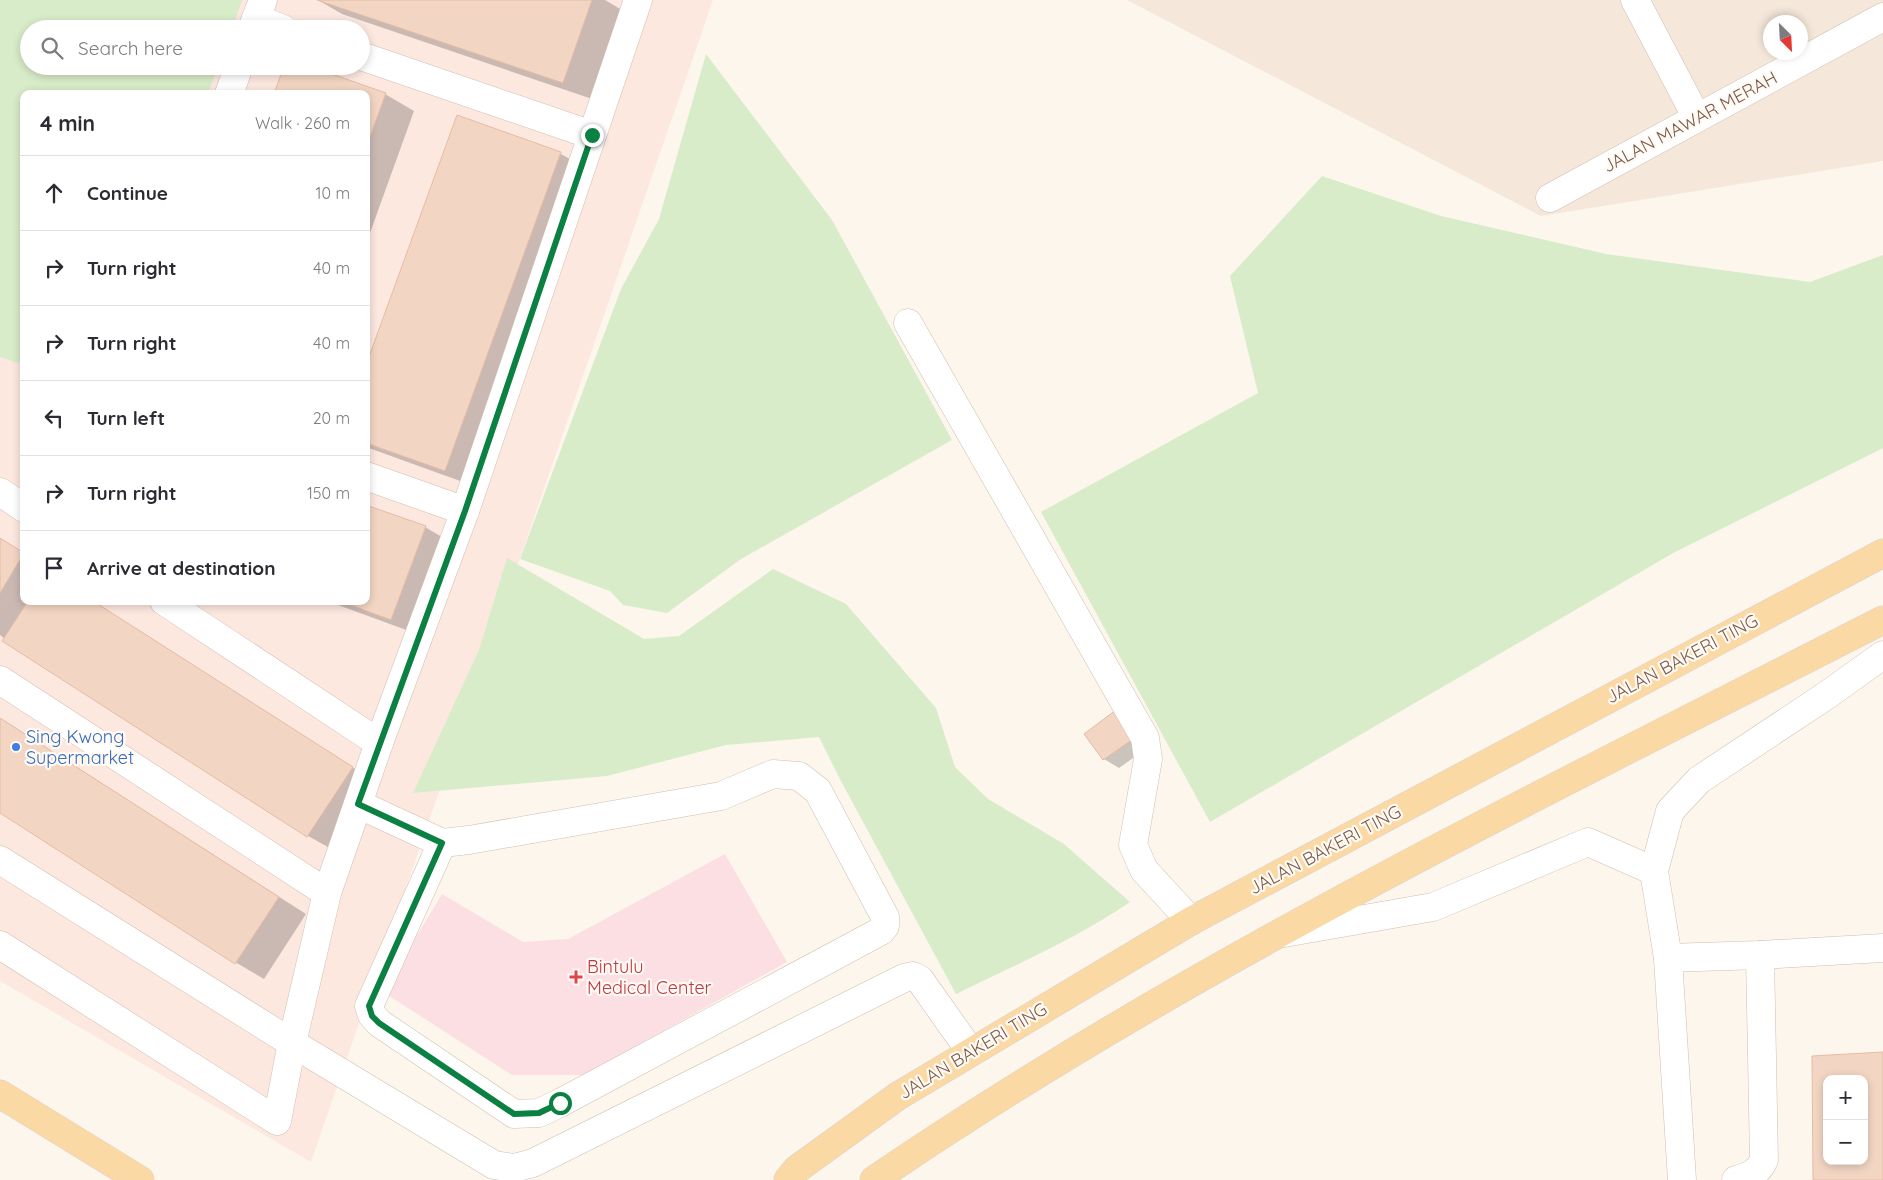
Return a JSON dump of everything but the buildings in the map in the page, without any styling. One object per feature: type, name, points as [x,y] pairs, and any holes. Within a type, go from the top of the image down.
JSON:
[{"type":"main road","name":"JALAN BAKERI TING","points":[[789,1176],[898,1096],[1191,921],[1883,553]]},
{"type":"main road","points":[[874,1180],[938,1136],[1102,1035],[1276,934],[1444,844],[1883,620]]},
{"type":"main road","points":[[0,1094],[140,1180]]},
{"type":"street","points":[[0,945],[276,1121],[327,893],[379,743],[465,511],[638,0]]},
{"type":"street","points":[[1635,0],[1697,118]]},
{"type":"street","name":"JALAN MAWAR MERAH","points":[[1550,198],[1697,118],[1878,12]]},
{"type":"street","points":[[370,59],[592,135]]},
{"type":"street","points":[[230,90],[236,75]]},
{"type":"street","points":[[908,323],[1145,738],[1148,758],[1133,846],[1144,870],[1191,921]]},
{"type":"street","points":[[370,477],[465,511]]},
{"type":"street","points":[[0,492],[20,505]]},
{"type":"street","points":[[170,605],[379,743]]},
{"type":"street","points":[[1682,1180],[1668,958],[1654,871],[1670,811],[1699,780],[1827,695],[1883,655]]},
{"type":"street","points":[[0,680],[327,893]]},
{"type":"street","points":[[773,774],[799,776],[818,791],[885,917],[885,926],[881,931],[560,1103],[539,1113],[514,1114],[379,1023],[369,1006],[438,853],[469,840],[721,796],[773,774]]},
{"type":"street","points":[[358,804],[438,853]]},
{"type":"street","points":[[1276,934],[1433,906],[1588,842],[1654,871]]},
{"type":"street","points":[[4,872],[494,1165],[514,1168],[533,1163],[904,978],[913,976],[920,980],[971,1052]]},
{"type":"street","points":[[1668,958],[1883,948]]},
{"type":"street","points":[[1736,1180],[1759,1171],[1764,1160],[1760,955]]},
{"type":"path","points":[[0,612],[20,581]]},
{"type":"shaded area","points":[[0,0],[713,0],[311,1162],[0,981]]},
{"type":"shaded area","points":[[1127,0],[1883,0],[1883,161],[1541,216]]},
{"type":"shaded area","name":"Bintulu Medical Center","points":[[725,854],[787,962],[584,1075],[512,1075],[383,992],[442,894],[523,942],[568,939]]},
{"type":"green space","points":[[0,0],[242,0],[235,20],[20,20],[20,75],[215,75],[209,90],[20,90],[20,364],[0,357]]},
{"type":"green space","points":[[706,54],[832,220],[952,440],[741,559],[667,613],[623,605],[610,591],[520,559],[621,289],[659,219]]},
{"type":"green space","points":[[1322,176],[1441,216],[1606,254],[1810,282],[1883,255],[1883,448],[1675,552],[1210,822],[1041,512],[1258,393],[1230,276]]},
{"type":"green space","points":[[507,558],[644,639],[679,636],[773,569],[846,604],[936,708],[955,767],[988,799],[1064,844],[1130,902],[1067,940],[956,994],[819,737],[726,745],[607,776],[413,793],[479,650]]},
{"type":"place","name":"Sing Kwong Supermarket","points":[[16,747]]},
{"type":"place","name":"Bintulu Medical Center","points":[[576,977]]},
{"type":"route","points":[[560,1103],[539,1113],[514,1114],[379,1023],[372,1016],[369,1006],[442,843],[358,804],[465,511],[592,135]]}]
